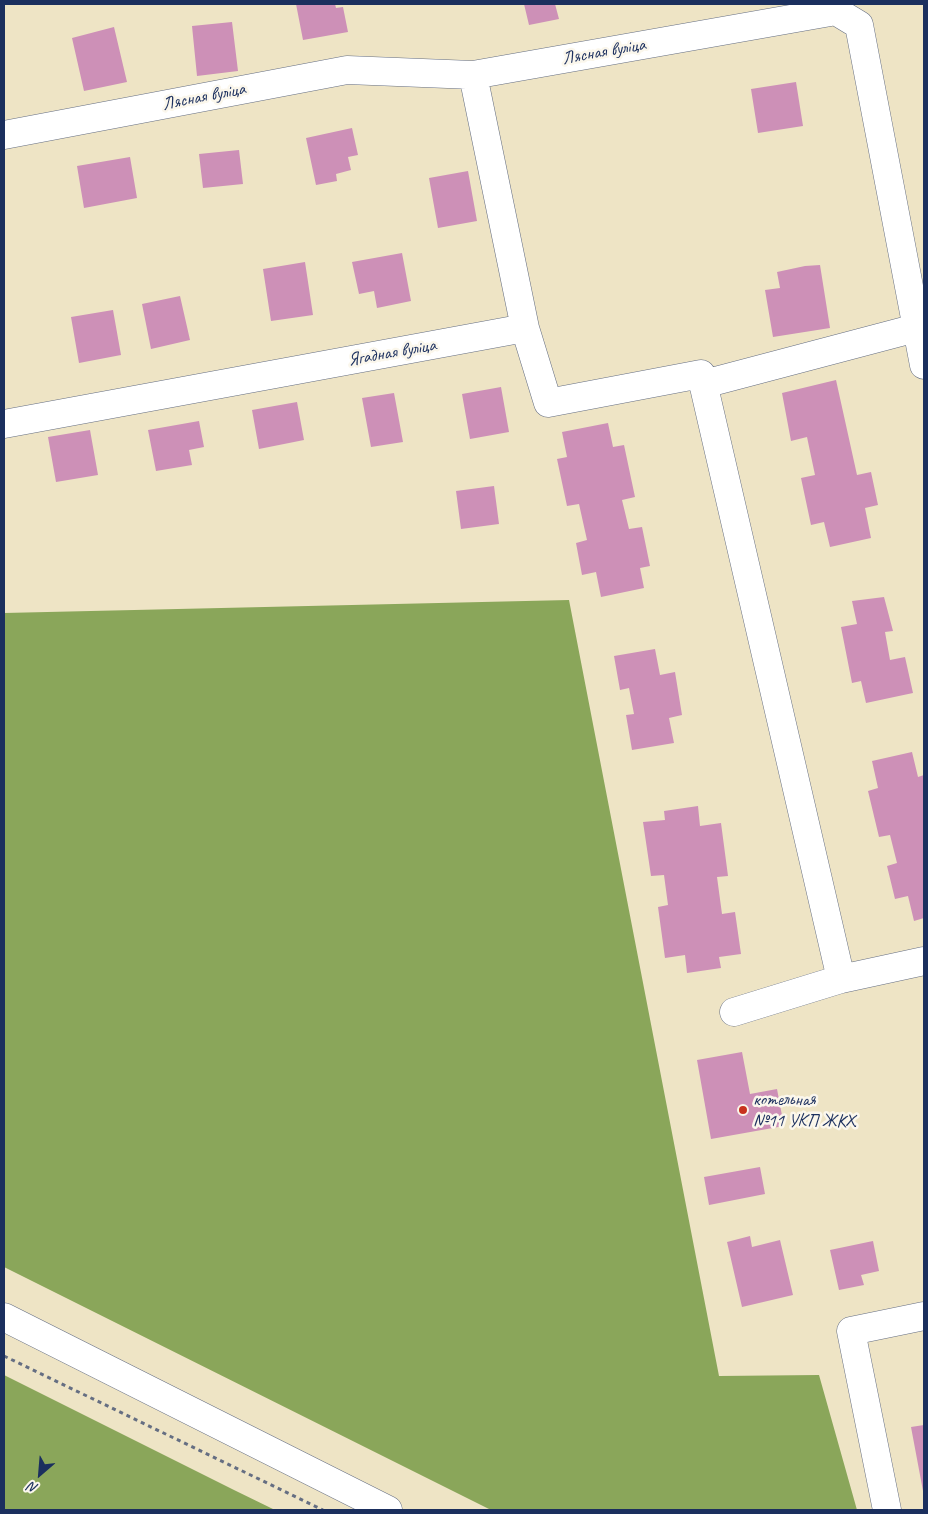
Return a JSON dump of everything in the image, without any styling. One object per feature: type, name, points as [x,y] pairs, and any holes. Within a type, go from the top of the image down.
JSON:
[{"type":"street","name":"Лясная вуліца","points":[[4,135],[347,70],[473,75],[836,11],[859,25],[924,365]]},
{"type":"street","points":[[473,75],[525,328],[548,403],[701,374],[841,979]]},
{"type":"street","name":"Ягадная вуліца","points":[[4,424],[525,328]]},
{"type":"street","points":[[704,384],[916,328]]},
{"type":"street","points":[[734,1012],[841,979],[924,961]]},
{"type":"street","points":[[887,1510],[851,1331],[924,1316]]},
{"type":"street","points":[[4,1317],[388,1510]]},
{"type":"path","points":[[4,1356],[323,1510]]},
{"type":"green space","points":[[569,600],[719,1376],[819,1375],[857,1510],[491,1510],[4,1267],[4,613]]},
{"type":"green space","points":[[4,1375],[234,1490],[275,1510],[4,1510]]},
{"type":"building","points":[[296,4],[335,4],[336,8],[343,7],[348,32],[303,40]]},
{"type":"building","points":[[524,4],[555,4],[559,19],[529,25]]},
{"type":"building","points":[[232,22],[238,71],[197,76],[192,26]]},
{"type":"building","points":[[114,27],[127,82],[84,91],[72,38]]},
{"type":"building","points":[[796,82],[803,126],[758,133],[751,89]]},
{"type":"building","points":[[352,128],[358,155],[348,157],[351,170],[336,174],[337,181],[316,185],[306,138]]},
{"type":"building","points":[[239,150],[243,184],[203,188],[199,154]]},
{"type":"building","points":[[130,157],[137,198],[84,208],[77,166]]},
{"type":"building","points":[[468,171],[477,221],[438,228],[429,178]]},
{"type":"building","points":[[402,253],[411,301],[377,308],[374,291],[359,294],[352,262]]},
{"type":"building","points":[[305,262],[313,315],[271,321],[263,269]]},
{"type":"building","points":[[820,265],[830,328],[773,337],[765,290],[780,288],[777,272]]},
{"type":"building","points":[[180,296],[190,340],[151,349],[142,304]]},
{"type":"building","points":[[113,310],[121,355],[79,363],[71,317]]},
{"type":"building","points":[[836,380],[857,475],[871,472],[878,505],[865,508],[871,538],[830,547],[824,522],[811,525],[801,478],[815,475],[807,437],[791,441],[782,393]]},
{"type":"building","points":[[501,387],[509,432],[470,439],[462,394]]},
{"type":"building","points":[[394,393],[403,442],[371,447],[362,398]]},
{"type":"building","points":[[297,402],[304,440],[259,449],[252,410]]},
{"type":"building","points":[[199,421],[204,447],[189,450],[192,465],[156,471],[148,430]]},
{"type":"building","points":[[608,423],[613,447],[624,445],[635,497],[622,500],[629,529],[642,527],[650,566],[640,568],[644,588],[601,597],[596,572],[582,575],[576,543],[587,540],[579,504],[567,506],[557,459],[567,457],[562,432]]},
{"type":"building","points":[[90,430],[98,475],[56,482],[48,437]]},
{"type":"building","points":[[494,486],[499,524],[461,529],[456,491]]},
{"type":"building","points":[[884,597],[893,631],[885,632],[890,660],[905,657],[913,693],[866,703],[861,681],[852,683],[841,627],[857,624],[852,601]]},
{"type":"building","points":[[655,649],[660,675],[675,672],[682,715],[669,718],[674,743],[632,750],[626,715],[634,714],[629,688],[620,690],[614,656]]},
{"type":"building","points":[[912,752],[918,777],[924,775],[924,918],[914,921],[908,896],[895,899],[887,866],[897,863],[890,835],[879,837],[868,791],[878,788],[872,761]]},
{"type":"building","points":[[698,806],[700,826],[721,823],[728,876],[717,877],[722,914],[735,912],[741,954],[719,957],[721,968],[687,973],[685,955],[665,958],[658,907],[668,905],[664,875],[651,876],[643,822],[665,820],[664,811]]},
{"type":"building","name":"котельная №11 УКП ЖКХ","points":[[742,1052],[750,1094],[777,1089],[784,1126],[711,1139],[697,1060]]},
{"type":"building","points":[[760,1167],[765,1194],[709,1205],[704,1177]]},
{"type":"building","points":[[750,1236],[752,1247],[780,1240],[793,1295],[742,1307],[727,1242]]},
{"type":"building","points":[[873,1241],[879,1271],[861,1275],[864,1285],[839,1290],[830,1250]]},
{"type":"building","points":[[924,1425],[924,1491],[923,1491],[911,1427]]},
{"type":"place","name":"котельная №11 УКП ЖКХ","points":[[743,1110]]}]
